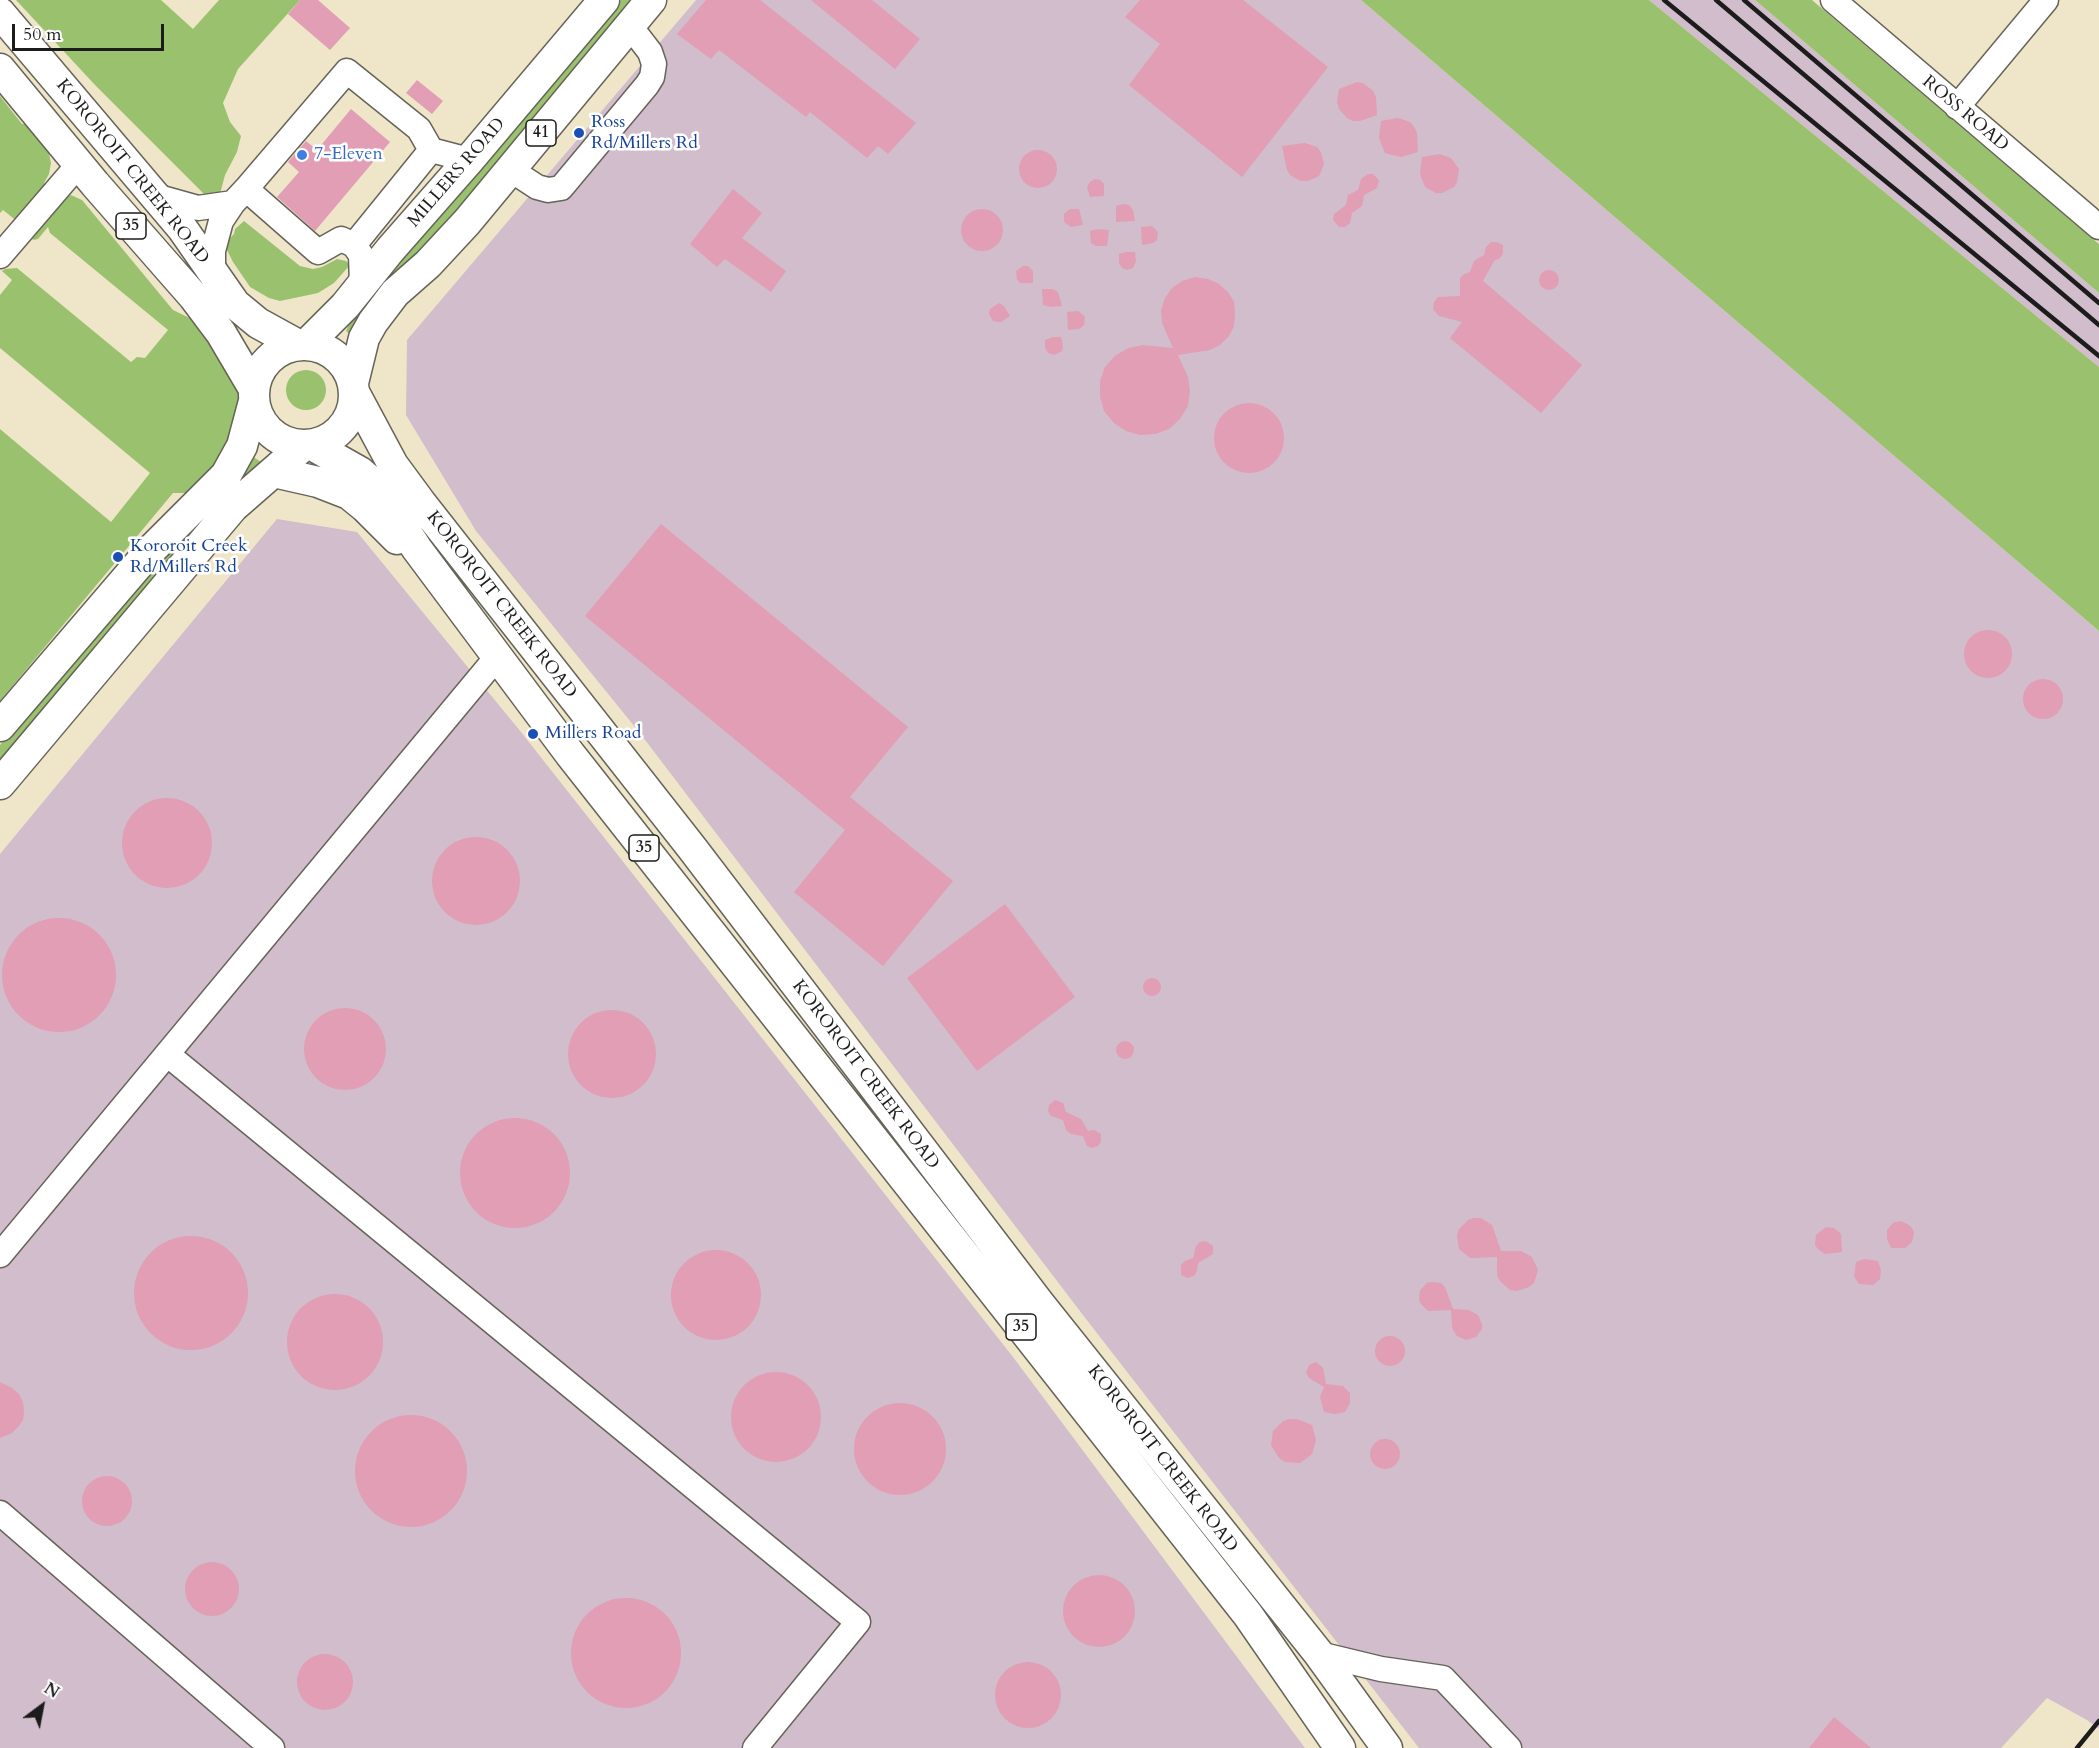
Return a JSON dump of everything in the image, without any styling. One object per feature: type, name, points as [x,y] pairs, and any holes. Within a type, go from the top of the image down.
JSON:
[{"type":"main road","name":"MILLERS ROAD","points":[[303,345],[337,315],[604,0]]},
{"type":"main road","name":"41","points":[[354,388],[364,338],[395,293],[436,255],[511,170],[651,0]]},
{"type":"main road","name":"KOROROIT CREEK ROAD","points":[[0,13],[182,228],[213,270],[234,304],[247,315],[303,345]]},
{"type":"main road","name":"KOROROIT CREEK ROAD","points":[[0,69],[207,314],[221,333],[254,395]]},
{"type":"main road","points":[[0,726],[150,551],[226,475],[242,446],[259,372],[270,357],[283,349],[303,345]]},
{"type":"main road","name":"35","points":[[303,345],[323,348],[336,356],[347,368],[354,388]]},
{"type":"main road","name":"KOROROIT CREEK ROAD","points":[[354,388],[393,465],[685,838],[1039,1303],[1319,1654],[1387,1748]]},
{"type":"main road","points":[[0,784],[226,515],[255,487],[308,445],[329,439],[343,427],[352,412],[354,388]]},
{"type":"main road","name":"35","points":[[254,395],[258,415],[265,427],[276,437],[289,443],[308,445]]},
{"type":"main road","name":"KOROROIT CREEK ROAD","points":[[308,445],[360,472],[377,487],[417,549],[570,754],[1248,1615],[1340,1748]]},
{"type":"main road","points":[[274,472],[318,482],[349,494],[440,579]]},
{"type":"main road","points":[[497,657],[510,617]]},
{"type":"main road","points":[[794,1038],[822,1017]]},
{"type":"street","name":"ROSS ROAD","points":[[1833,0],[2099,227]]},
{"type":"street","points":[[1957,107],[2046,0]]},
{"type":"street","points":[[511,170],[537,187],[548,190],[561,188],[647,85],[652,76],[654,64],[650,52],[630,26]]},
{"type":"street","points":[[213,270],[216,236],[221,221],[239,196],[347,71],[419,129],[431,150],[469,160]]},
{"type":"street","points":[[354,245],[431,150]]},
{"type":"street","points":[[0,256],[79,164]]},
{"type":"street","points":[[155,196],[198,208],[239,196]]},
{"type":"street","points":[[239,196],[318,252],[341,239],[354,245],[361,255],[362,285]]},
{"type":"street","points":[[0,1255],[497,657]]},
{"type":"street","points":[[167,1054],[858,1622],[755,1748]]},
{"type":"street","points":[[0,1514],[272,1748]]},
{"type":"street","points":[[1319,1654],[1382,1669],[1443,1678],[1509,1748]]},
{"type":"shaded area","points":[[696,0],[1361,0],[2099,631],[2099,1729],[2047,1698],[2001,1748],[1419,1748],[1086,1319],[639,732],[476,531],[406,415],[407,340]]},
{"type":"shaded area","points":[[1649,0],[1755,0],[2099,293],[2099,367]]},
{"type":"shaded area","points":[[277,519],[357,532],[521,732],[1013,1357],[1305,1748],[0,1748],[0,854]]},
{"type":"green space","points":[[16,0],[161,0],[193,29],[219,0],[300,0],[238,69],[223,103],[230,122],[241,136],[220,194],[209,199],[95,85]]},
{"type":"green space","points":[[621,0],[637,0],[354,338],[346,331],[353,316],[458,196]]},
{"type":"green space","points":[[1361,0],[1649,0],[2099,367],[2099,631]]},
{"type":"green space","points":[[1755,0],[1812,0],[2099,244],[2099,293]]},
{"type":"green space","points":[[0,96],[22,124],[32,124],[47,144],[51,163],[44,183],[61,201],[71,195],[82,200],[173,310],[198,322],[238,387],[239,405],[234,435],[219,466],[188,493],[173,493],[0,701],[0,429],[111,522],[150,473],[0,348],[0,295],[12,280],[2,271],[17,268],[131,362],[137,357],[145,358],[168,330],[50,233],[48,227],[38,239],[34,240],[32,233],[3,210],[0,213]]},
{"type":"green space","points":[[244,221],[300,266],[313,269],[337,259],[346,261],[350,265],[334,283],[318,293],[280,301],[269,298],[250,287],[226,248],[235,229]]},
{"type":"green space","points":[[306,370],[320,376],[326,390],[320,404],[306,410],[292,404],[286,390],[292,376]]},
{"type":"green space","points":[[252,456],[261,462],[0,767],[0,745],[94,632]]},
{"type":"building","points":[[300,0],[318,0],[350,28],[330,50],[288,14]]},
{"type":"building","points":[[706,0],[760,0],[916,123],[888,154],[878,146],[867,158],[810,112],[806,117],[719,50],[711,59],[677,34]]},
{"type":"building","points":[[811,0],[872,0],[920,39],[895,69]]},
{"type":"building","points":[[1140,0],[1243,0],[1328,67],[1242,177],[1129,85],[1160,44],[1125,17]]},
{"type":"building","points":[[417,80],[443,101],[432,114],[406,93]]},
{"type":"building","points":[[1357,82],[1363,83],[1373,91],[1376,97],[1377,115],[1353,121],[1339,109],[1337,102],[1339,89]]},
{"type":"building","points":[[351,109],[390,142],[315,231],[277,197],[299,172],[288,162],[306,141],[317,150]]},
{"type":"building","points":[[1398,118],[1410,122],[1414,127],[1417,133],[1418,152],[1401,157],[1385,153],[1379,138],[1381,121]]},
{"type":"building","points":[[1305,143],[1317,147],[1324,164],[1319,176],[1308,181],[1301,181],[1290,175],[1287,170],[1282,146]]},
{"type":"building","points":[[1038,150],[1045,151],[1051,156],[1056,162],[1056,176],[1051,182],[1045,187],[1038,188],[1031,187],[1025,182],[1020,176],[1019,169],[1020,162],[1025,156],[1031,151]]},
{"type":"building","points":[[1440,154],[1451,158],[1459,169],[1454,187],[1442,193],[1436,193],[1425,187],[1420,174],[1422,157]]},
{"type":"building","points":[[1368,174],[1373,174],[1379,180],[1377,188],[1364,195],[1362,206],[1352,213],[1350,223],[1345,227],[1339,227],[1333,220],[1334,214],[1346,205],[1348,195],[1358,190],[1361,179]]},
{"type":"building","points":[[1095,179],[1104,184],[1104,196],[1090,197],[1087,187]]},
{"type":"building","points":[[733,189],[762,213],[742,238],[786,271],[771,292],[725,259],[717,267],[690,244]]},
{"type":"building","points":[[1129,205],[1133,210],[1135,221],[1116,222],[1116,206]]},
{"type":"building","points":[[982,209],[997,215],[1003,230],[997,245],[982,251],[967,245],[961,230],[967,215]]},
{"type":"building","points":[[1070,209],[1079,209],[1083,225],[1071,227],[1064,222],[1064,214]]},
{"type":"building","points":[[1152,226],[1158,232],[1157,240],[1142,245],[1141,227]]},
{"type":"building","points":[[1109,230],[1107,246],[1096,246],[1091,243],[1090,231]]},
{"type":"building","points":[[1491,242],[1503,245],[1503,253],[1494,261],[1483,281],[1582,365],[1541,413],[1450,338],[1462,322],[1439,316],[1433,309],[1438,297],[1460,296],[1460,278],[1470,272],[1474,261],[1484,255],[1486,247]]},
{"type":"building","points":[[1135,252],[1136,261],[1133,268],[1127,270],[1119,263],[1119,254]]},
{"type":"building","points":[[1023,266],[1028,266],[1033,271],[1033,283],[1020,283],[1017,279],[1016,271]]},
{"type":"building","points":[[1549,270],[1556,273],[1559,280],[1556,287],[1549,290],[1542,287],[1539,280],[1542,273]]},
{"type":"building","points":[[1195,277],[1219,284],[1228,292],[1234,302],[1234,326],[1229,336],[1220,345],[1210,350],[1178,355],[1188,377],[1190,391],[1188,406],[1180,419],[1169,429],[1155,434],[1140,435],[1126,431],[1114,423],[1104,411],[1100,396],[1100,381],[1105,367],[1115,356],[1128,348],[1143,345],[1173,348],[1162,323],[1161,310],[1172,288],[1182,281]]},
{"type":"building","points":[[1042,289],[1053,289],[1058,292],[1062,306],[1043,305]]},
{"type":"building","points":[[999,303],[1004,306],[1010,316],[1001,322],[993,321],[989,314],[990,309]]},
{"type":"building","points":[[1078,311],[1085,317],[1084,325],[1079,329],[1068,330],[1067,312]]},
{"type":"building","points":[[1061,337],[1063,346],[1062,351],[1054,355],[1048,353],[1045,348],[1045,340]]},
{"type":"building","points":[[1249,403],[1262,406],[1274,413],[1281,425],[1284,438],[1281,451],[1274,463],[1262,470],[1249,473],[1236,470],[1224,463],[1217,451],[1214,438],[1217,425],[1224,413],[1236,406]]},
{"type":"building","points":[[661,524],[908,727],[850,797],[953,881],[883,966],[794,892],[845,830],[585,616]]},
{"type":"building","points":[[1983,630],[1993,630],[2005,637],[2012,649],[2012,659],[2005,671],[1993,678],[1983,678],[1968,667],[1964,659],[1964,649],[1975,634]]},
{"type":"building","points":[[2043,679],[2057,685],[2063,699],[2057,713],[2043,719],[2029,713],[2023,699],[2029,685]]},
{"type":"building","points":[[167,798],[184,801],[199,811],[209,826],[212,843],[209,860],[199,875],[184,885],[167,888],[150,885],[135,875],[125,860],[122,843],[125,826],[135,811],[150,801]]},
{"type":"building","points":[[476,837],[501,844],[513,856],[520,881],[513,906],[501,918],[476,925],[451,918],[439,906],[432,881],[439,856],[451,844]]},
{"type":"building","points":[[1005,904],[1075,997],[977,1071],[907,978]]},
{"type":"building","points":[[59,918],[81,923],[99,935],[111,953],[116,975],[111,997],[99,1015],[81,1027],[59,1032],[37,1027],[19,1015],[7,997],[2,975],[7,953],[19,935],[37,923]]},
{"type":"building","points":[[1152,978],[1158,981],[1161,987],[1158,993],[1152,996],[1146,993],[1143,987],[1146,981]]},
{"type":"building","points":[[345,1008],[361,1011],[374,1020],[383,1033],[386,1049],[383,1065],[374,1078],[361,1087],[345,1090],[329,1087],[316,1078],[307,1065],[304,1049],[307,1033],[316,1020],[329,1011]]},
{"type":"building","points":[[612,1010],[637,1017],[649,1029],[656,1054],[649,1079],[637,1091],[612,1098],[587,1091],[575,1079],[568,1054],[575,1029],[587,1017]]},
{"type":"building","points":[[1125,1041],[1131,1044],[1134,1050],[1131,1056],[1125,1059],[1119,1056],[1116,1050],[1119,1044]]},
{"type":"building","points":[[1055,1100],[1063,1103],[1066,1112],[1081,1119],[1088,1131],[1094,1130],[1101,1134],[1101,1142],[1098,1146],[1092,1148],[1087,1146],[1083,1136],[1071,1134],[1066,1130],[1063,1120],[1051,1116],[1048,1111],[1049,1105]]},
{"type":"building","points":[[515,1118],[536,1122],[554,1134],[566,1152],[570,1173],[566,1194],[554,1212],[536,1224],[515,1228],[494,1224],[476,1212],[464,1194],[460,1173],[464,1152],[476,1134],[494,1122]]},
{"type":"building","points":[[1481,1218],[1492,1225],[1501,1251],[1521,1251],[1532,1257],[1538,1270],[1534,1283],[1517,1291],[1510,1290],[1497,1275],[1497,1257],[1470,1258],[1459,1249],[1457,1236],[1459,1229],[1468,1220]]},
{"type":"building","points":[[1901,1221],[1912,1228],[1914,1233],[1912,1242],[1905,1248],[1891,1248],[1887,1239],[1887,1230],[1893,1223]]},
{"type":"building","points":[[1826,1227],[1834,1228],[1841,1234],[1842,1252],[1825,1254],[1815,1245],[1816,1235]]},
{"type":"building","points":[[191,1236],[213,1240],[231,1253],[244,1271],[248,1293],[244,1315],[231,1333],[213,1346],[191,1350],[169,1346],[151,1333],[138,1315],[134,1293],[138,1271],[151,1253],[169,1240]]},
{"type":"building","points":[[1206,1241],[1213,1246],[1213,1254],[1198,1263],[1194,1276],[1188,1278],[1181,1275],[1181,1265],[1193,1258],[1196,1246],[1200,1242]]},
{"type":"building","points":[[716,1250],[733,1254],[748,1263],[757,1278],[761,1295],[757,1312],[748,1327],[733,1336],[716,1340],[699,1336],[684,1327],[675,1312],[671,1295],[675,1278],[684,1263],[699,1254]]},
{"type":"building","points":[[1864,1259],[1878,1261],[1881,1270],[1880,1279],[1873,1285],[1859,1284],[1854,1276],[1856,1262]]},
{"type":"building","points":[[1431,1282],[1441,1283],[1445,1287],[1453,1309],[1469,1310],[1478,1315],[1482,1329],[1476,1337],[1466,1340],[1457,1336],[1452,1328],[1451,1310],[1428,1311],[1421,1304],[1420,1290]]},
{"type":"building","points":[[335,1294],[353,1298],[369,1308],[379,1324],[383,1342],[379,1360],[369,1376],[353,1386],[335,1390],[317,1386],[301,1376],[291,1360],[287,1342],[291,1324],[301,1308],[317,1298]]},
{"type":"building","points":[[1390,1336],[1401,1340],[1405,1351],[1401,1362],[1390,1366],[1379,1362],[1375,1351],[1379,1340]]},
{"type":"building","points":[[1316,1362],[1323,1368],[1326,1384],[1343,1386],[1350,1393],[1350,1403],[1345,1412],[1335,1414],[1324,1412],[1320,1397],[1324,1387],[1309,1378],[1306,1373],[1309,1365]]},
{"type":"building","points":[[776,1372],[793,1376],[808,1385],[817,1400],[821,1417],[817,1434],[808,1449],[793,1458],[776,1462],[759,1458],[744,1449],[735,1434],[731,1417],[735,1400],[744,1385],[759,1376]]},
{"type":"building","points":[[0,1382],[19,1394],[24,1411],[23,1420],[18,1427],[12,1433],[0,1438]]},
{"type":"building","points":[[900,1403],[918,1407],[933,1416],[942,1431],[946,1449],[942,1467],[933,1482],[918,1491],[900,1495],[882,1491],[867,1482],[858,1467],[854,1449],[858,1431],[867,1416],[882,1407]]},
{"type":"building","points":[[411,1415],[432,1420],[450,1432],[462,1450],[467,1471],[462,1492],[450,1510],[432,1522],[411,1527],[390,1522],[372,1510],[360,1492],[355,1471],[360,1450],[372,1432],[390,1420]]},
{"type":"building","points":[[1297,1419],[1312,1425],[1316,1440],[1312,1454],[1300,1463],[1285,1462],[1279,1458],[1271,1445],[1273,1431],[1283,1421]]},
{"type":"building","points":[[1385,1439],[1396,1443],[1400,1454],[1396,1465],[1385,1469],[1374,1465],[1370,1454],[1374,1443]]},
{"type":"building","points":[[107,1476],[125,1483],[132,1501],[125,1519],[107,1526],[89,1519],[82,1501],[89,1483]]},
{"type":"building","points":[[212,1562],[222,1564],[231,1570],[237,1579],[239,1589],[237,1599],[231,1608],[222,1614],[212,1616],[202,1614],[193,1608],[187,1599],[185,1589],[187,1579],[193,1570],[202,1564]]},
{"type":"building","points":[[1099,1575],[1119,1581],[1129,1591],[1135,1611],[1129,1631],[1119,1641],[1099,1647],[1079,1641],[1069,1631],[1063,1611],[1069,1591],[1079,1581]]},
{"type":"building","points":[[626,1598],[647,1602],[665,1614],[677,1632],[681,1653],[677,1674],[665,1692],[647,1704],[626,1708],[605,1704],[587,1692],[575,1674],[571,1653],[575,1632],[587,1614],[605,1602]]},
{"type":"building","points":[[325,1654],[336,1656],[345,1662],[351,1671],[353,1682],[351,1693],[345,1702],[336,1708],[325,1710],[314,1708],[305,1702],[299,1693],[297,1682],[299,1671],[305,1662],[314,1656]]},
{"type":"building","points":[[1028,1662],[1041,1665],[1051,1672],[1058,1682],[1061,1695],[1058,1708],[1051,1718],[1041,1725],[1028,1728],[1015,1725],[1005,1718],[998,1708],[995,1695],[998,1682],[1005,1672],[1015,1665]]},
{"type":"building","points":[[1834,1717],[1871,1748],[1809,1748]]},
{"type":"railway","points":[[1664,0],[2099,356]]},
{"type":"railway","points":[[1716,0],[2099,325]]},
{"type":"railway","points":[[1744,0],[2099,303]]},
{"type":"railway","points":[[2077,1748],[2099,1721]]},
{"type":"place","name":"Ross Rd/Millers Rd","points":[[579,133]]},
{"type":"place","name":"7-Eleven","points":[[302,155]]},
{"type":"place","name":"Kororoit Creek Rd/Millers Rd","points":[[118,557]]},
{"type":"place","name":"Millers Road","points":[[533,734]]}]
